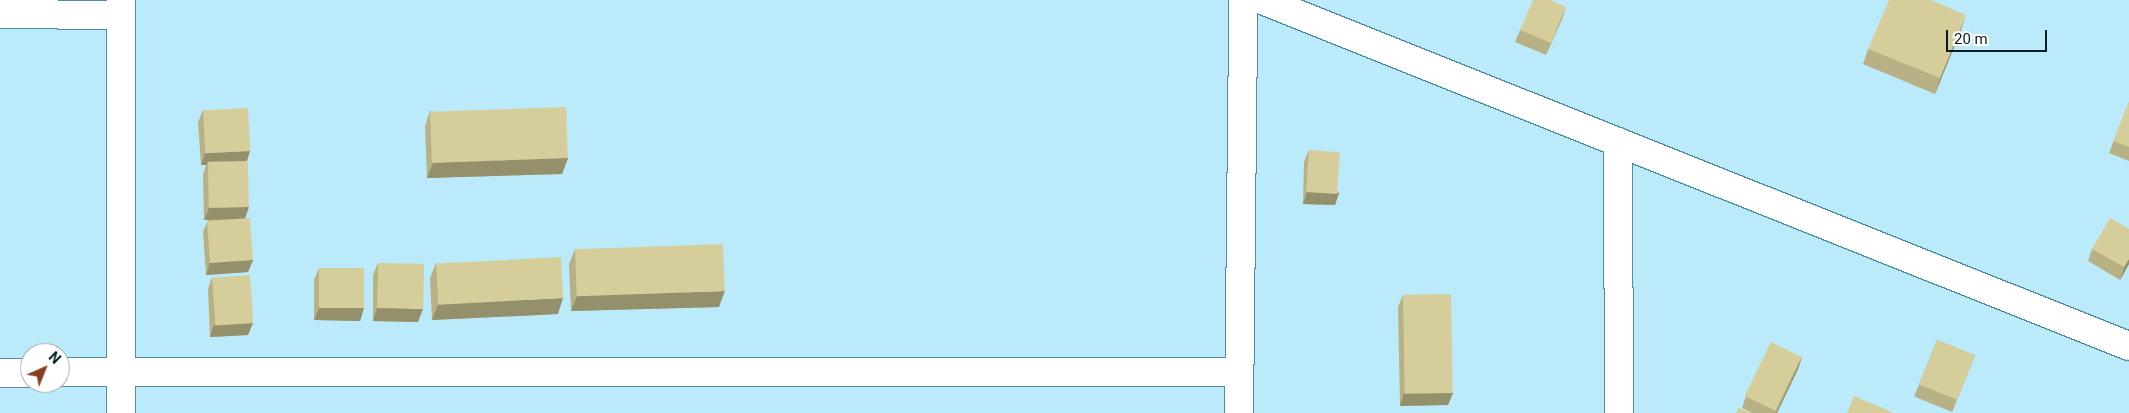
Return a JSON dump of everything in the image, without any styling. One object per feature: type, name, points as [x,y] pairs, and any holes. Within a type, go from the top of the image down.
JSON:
[{"type":"street","points":[[1238,413],[1243,0]]},
{"type":"street","points":[[1262,0],[2129,346]]},
{"type":"street","points":[[0,14],[121,7],[121,413]]},
{"type":"street","points":[[1618,142],[1620,413]]},
{"type":"street","points":[[70,372],[1239,372]]},
{"type":"street","points":[[0,373],[20,373]]},
{"type":"building","points":[[1533,0],[1551,0],[1566,7],[1551,43],[1520,30]]},
{"type":"building","points":[[1889,0],[1931,0],[1966,15],[1940,78],[1868,49]]},
{"type":"building","points":[[2129,102],[2129,147],[2113,141]]},
{"type":"building","points":[[566,107],[568,158],[432,163],[430,112]]},
{"type":"building","points":[[248,108],[250,151],[205,153],[203,110]]},
{"type":"building","points":[[1309,150],[1340,152],[1337,194],[1306,192]]},
{"type":"building","points":[[248,161],[249,207],[209,208],[208,162]]},
{"type":"building","points":[[250,218],[253,260],[210,263],[207,221]]},
{"type":"building","points":[[2110,218],[2129,229],[2129,259],[2124,267],[2092,249]]},
{"type":"building","points":[[723,244],[725,291],[577,296],[575,249]]},
{"type":"building","points":[[561,257],[563,298],[438,304],[436,264]]},
{"type":"building","points":[[378,263],[424,264],[423,309],[377,308]]},
{"type":"building","points":[[319,268],[364,268],[364,308],[319,308]]},
{"type":"building","points":[[250,275],[253,323],[215,326],[212,278]]},
{"type":"building","points":[[1451,294],[1453,393],[1405,394],[1403,295]]},
{"type":"building","points":[[1937,340],[1975,355],[1957,400],[1919,385]]},
{"type":"building","points":[[1771,342],[1802,357],[1775,411],[1745,396]]},
{"type":"building","points":[[1854,396],[1892,412],[1847,413]]},
{"type":"building","points":[[1738,408],[1752,413],[1736,413]]}]
